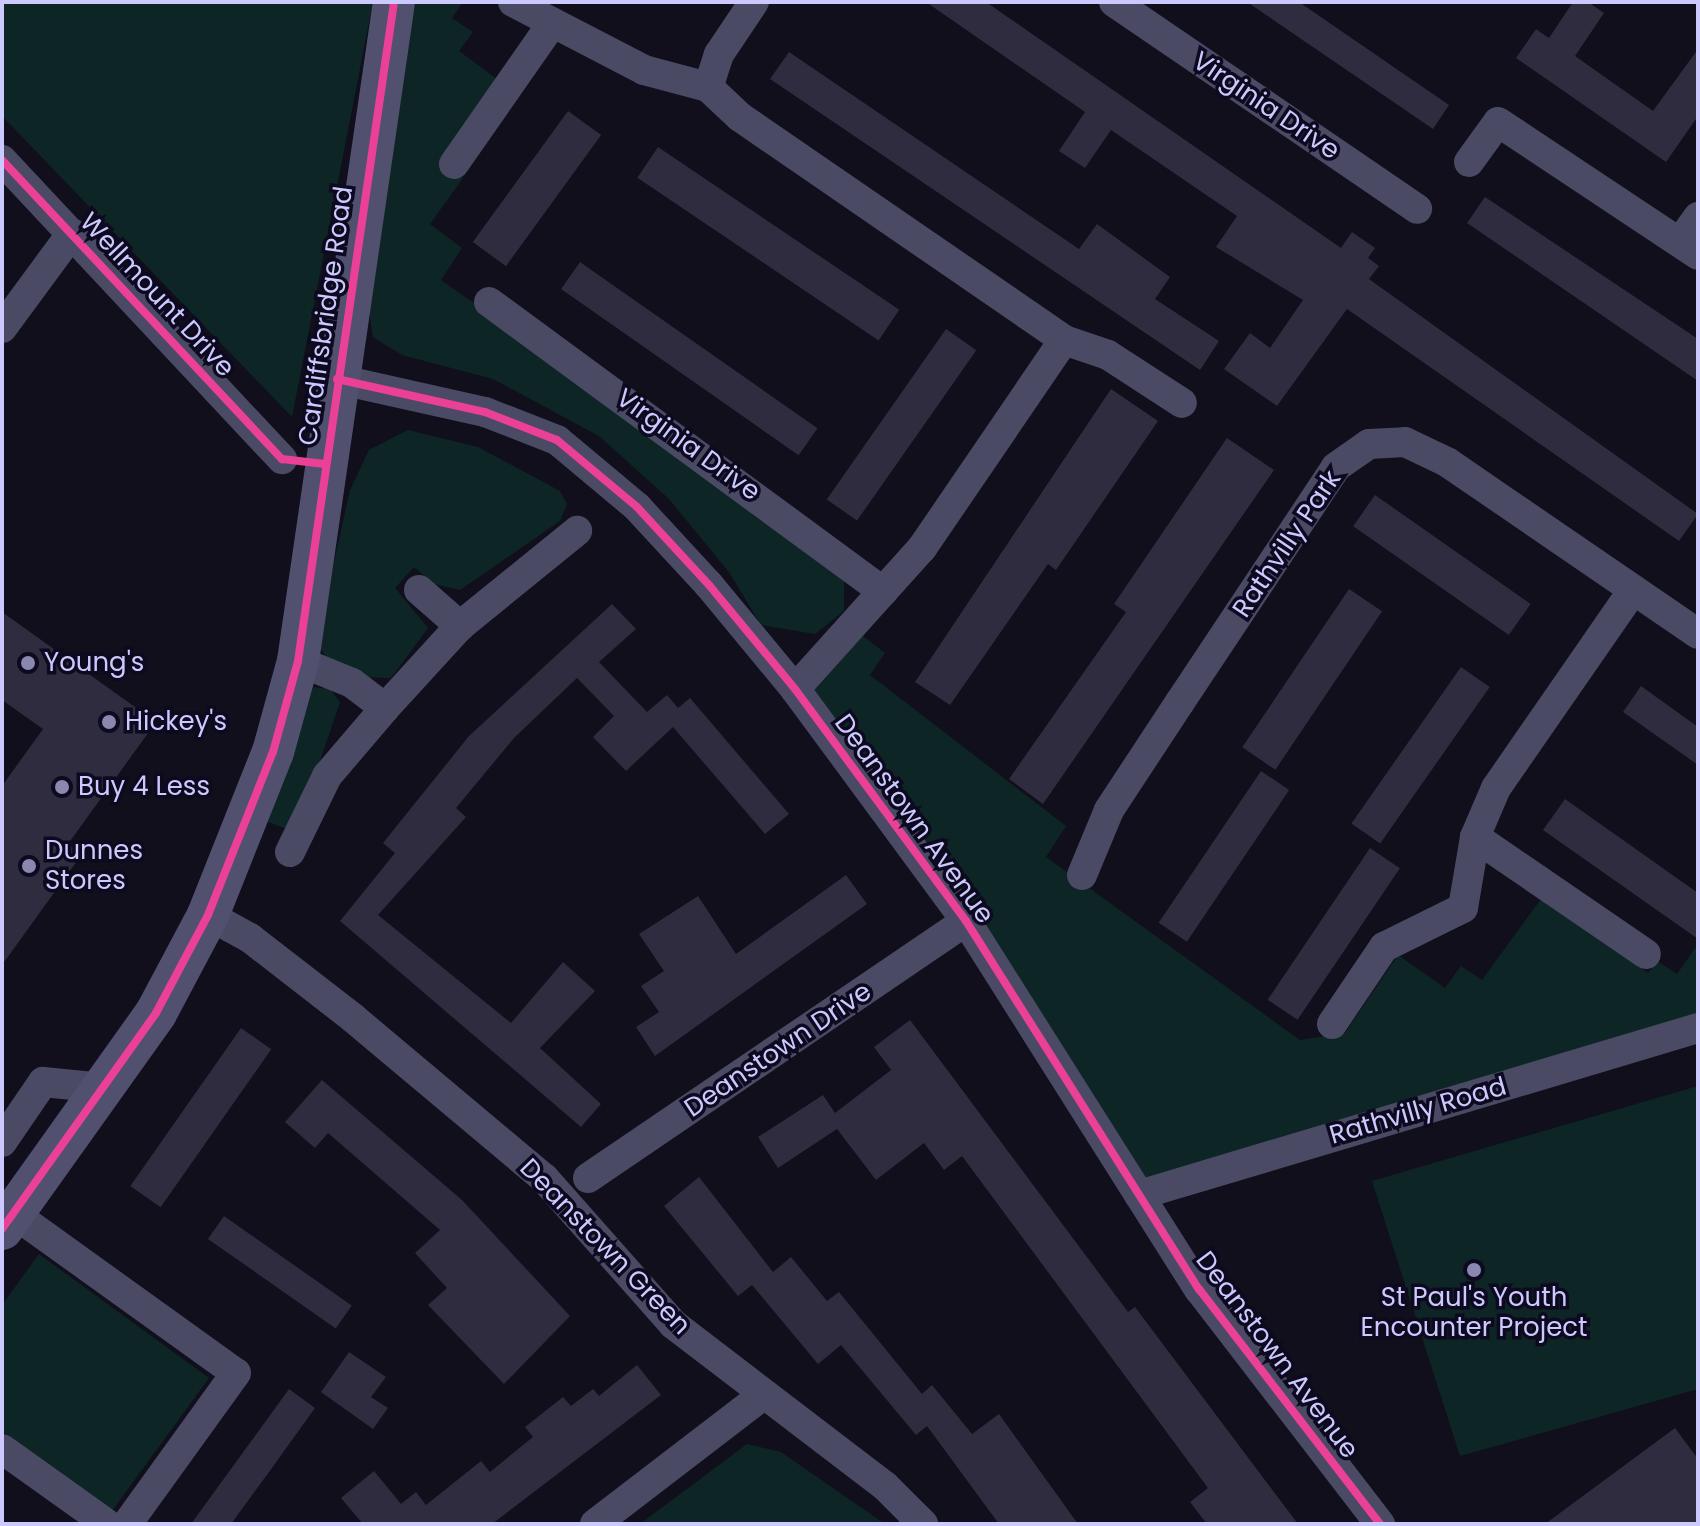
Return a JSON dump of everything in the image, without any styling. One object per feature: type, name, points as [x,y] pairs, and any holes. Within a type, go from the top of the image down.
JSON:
[{"type":"main road","name":"Cardiffsbridge Road","points":[[7,1221],[156,1013],[208,915],[256,804],[298,661],[394,2]]},
{"type":"street","points":[[513,2],[551,25],[644,70],[708,87],[740,117],[1064,340],[1108,355],[1182,403]]},
{"type":"street","points":[[708,87],[719,54],[754,2]]},
{"type":"street","name":"Virginia Drive","points":[[1114,2],[1417,209]]},
{"type":"street","points":[[454,164],[551,25]]},
{"type":"street","points":[[1469,162],[1498,122],[1689,249],[1698,217]]},
{"type":"street","name":"Wellmount Drive","points":[[2,160],[282,459]]},
{"type":"street","points":[[2,328],[72,233]]},
{"type":"street","name":"Virginia Drive","points":[[489,302],[883,591]]},
{"type":"street","points":[[795,689],[883,591],[957,501],[1064,340]]},
{"type":"street","name":"Deanstown Avenue","points":[[337,379],[485,412],[557,440],[644,515],[795,689],[966,921],[1199,1289],[1380,1524]]},
{"type":"street","name":"Rathvilly Park","points":[[1082,875],[1109,810],[1336,467],[1369,444],[1405,442],[1447,462],[1633,590],[1695,626]]},
{"type":"street","points":[[290,852],[327,776],[385,708],[460,626],[577,531]]},
{"type":"street","points":[[419,590],[460,626]]},
{"type":"street","points":[[1332,1024],[1384,947],[1463,908],[1475,837],[1496,788],[1633,590]]},
{"type":"street","points":[[298,661],[352,683],[385,708]]},
{"type":"street","points":[[1475,837],[1646,954]]},
{"type":"street","name":"Deanstown Green","points":[[208,915],[250,938],[353,1018],[544,1178],[673,1324],[762,1396],[885,1486],[923,1524]]},
{"type":"street","name":"Deanstown Drive","points":[[588,1178],[966,921]]},
{"type":"street","name":"Rathvilly Road","points":[[1139,1195],[1698,1028]]},
{"type":"street","points":[[2,1142],[43,1082],[104,1088]]},
{"type":"street","name":"Cardiffsbridge Road","points":[[7,1221],[236,1373],[127,1524]]},
{"type":"street","points":[[595,1524],[762,1396]]},
{"type":"street","points":[[2,1449],[107,1524]]},
{"type":"green space","points":[[2,2],[373,2],[292,417],[2,116]]},
{"type":"green space","points":[[416,2],[463,2],[452,18],[473,32],[459,51],[497,79],[440,164],[463,178],[430,224],[462,248],[441,280],[844,561],[844,611],[815,634],[761,625],[729,572],[669,499],[599,436],[493,379],[402,355],[373,337],[363,274]]},
{"type":"green space","points":[[408,430],[478,447],[560,491],[567,504],[560,521],[460,590],[434,584],[414,567],[395,588],[428,628],[391,678],[358,677],[333,666],[316,643],[350,490],[369,450]]},
{"type":"green space","points":[[854,629],[885,653],[870,675],[1066,826],[1046,857],[1300,1040],[1345,1033],[1398,955],[1445,988],[1461,966],[1482,980],[1541,899],[1648,973],[1657,961],[1677,974],[1698,944],[1698,1027],[1140,1193],[797,689]]},
{"type":"green space","points":[[304,686],[330,689],[340,702],[296,832],[262,820]]},
{"type":"green space","points":[[1698,1086],[1698,1389],[1460,1456],[1372,1181]]},
{"type":"green space","points":[[39,1254],[209,1378],[112,1511],[2,1431],[2,1305]]},
{"type":"green space","points":[[747,1444],[781,1452],[885,1524],[640,1524]]},
{"type":"building","points":[[926,2],[986,2],[1341,248],[1352,232],[1375,248],[1368,258],[1379,266],[1369,279],[1698,514],[1679,541],[1347,309],[1277,406],[1224,369],[1250,333],[1270,348],[1303,300],[1216,247],[1237,216],[1111,130],[1085,168],[1059,151],[1085,112]]},
{"type":"building","points":[[1247,2],[1299,2],[1449,105],[1433,129]]},
{"type":"building","points":[[1573,2],[1588,2],[1604,13],[1575,56],[1653,111],[1698,49],[1698,116],[1666,162],[1516,58],[1536,29],[1549,38]]},
{"type":"building","points":[[789,52],[1079,249],[1097,224],[1170,277],[1155,299],[1219,341],[1200,370],[770,79]]},
{"type":"building","points":[[568,111],[601,135],[506,266],[473,242]]},
{"type":"building","points":[[658,147],[899,310],[879,340],[637,178]]},
{"type":"building","points":[[1485,197],[1698,339],[1698,381],[1467,223]]},
{"type":"building","points":[[580,262],[818,428],[799,455],[561,289]]},
{"type":"building","points":[[946,329],[976,350],[857,521],[827,499]]},
{"type":"building","points":[[1111,389],[1158,421],[1056,570],[1048,564],[950,705],[915,682]]},
{"type":"building","points":[[1227,438],[1274,470],[1043,804],[1009,779],[1126,612],[1114,604]]},
{"type":"building","points":[[1375,495],[1531,604],[1509,635],[1353,526]]},
{"type":"building","points":[[1349,589],[1382,611],[1275,770],[1242,747]]},
{"type":"building","points":[[612,604],[636,629],[599,662],[647,712],[667,695],[678,708],[690,698],[789,814],[765,834],[673,727],[626,771],[593,737],[614,716],[577,678],[514,738],[456,808],[466,817],[378,915],[511,1023],[563,962],[595,991],[540,1048],[601,1104],[581,1127],[340,921],[395,853],[383,843],[469,736]]},
{"type":"building","points":[[2,612],[156,722],[68,844],[82,854],[2,965],[2,786],[43,729],[2,700]]},
{"type":"building","points":[[1461,667],[1490,687],[1380,844],[1351,823]]},
{"type":"building","points":[[1641,686],[1698,727],[1698,765],[1623,712]]},
{"type":"building","points":[[1261,771],[1289,790],[1187,942],[1159,923]]},
{"type":"building","points":[[1565,799],[1698,893],[1698,939],[1543,830]]},
{"type":"building","points":[[1370,848],[1400,868],[1298,1020],[1268,1000]]},
{"type":"building","points":[[846,875],[867,904],[655,1056],[636,1027],[659,1012],[641,986],[664,971],[639,934],[698,896],[736,954]]},
{"type":"building","points":[[910,1020],[1128,1312],[1135,1307],[1298,1524],[1207,1524],[1190,1502],[1208,1488],[962,1156],[944,1170],[924,1143],[876,1180],[837,1129],[778,1168],[758,1137],[823,1095],[835,1113],[891,1070],[874,1047]]},
{"type":"building","points":[[241,1028],[271,1049],[161,1207],[130,1186]]},
{"type":"building","points":[[322,1080],[462,1200],[570,1316],[504,1384],[428,1305],[447,1288],[415,1253],[440,1230],[328,1133],[315,1148],[285,1122]]},
{"type":"building","points":[[699,1177],[773,1272],[791,1257],[827,1301],[839,1292],[922,1394],[932,1385],[972,1434],[999,1414],[1078,1524],[999,1524],[927,1426],[916,1435],[841,1345],[818,1364],[752,1285],[738,1296],[664,1206]]},
{"type":"building","points":[[224,1216],[352,1305],[336,1328],[208,1239]]},
{"type":"building","points":[[349,1352],[386,1377],[371,1397],[388,1408],[373,1429],[321,1392]]},
{"type":"building","points":[[637,1365],[661,1395],[492,1524],[363,1524],[341,1498],[374,1471],[401,1504],[416,1492],[426,1505],[481,1461],[490,1472],[533,1437],[525,1427],[563,1397],[571,1406],[593,1389],[599,1396]]},
{"type":"building","points":[[289,1389],[315,1408],[269,1472],[231,1524],[191,1524]]},
{"type":"building","points":[[1675,1428],[1698,1459],[1698,1524],[1545,1524]]},
{"type":"cycle path","points":[[2,1229],[156,1013],[208,915],[273,752],[298,661],[394,2]]},
{"type":"cycle path","points":[[2,160],[282,459],[325,464]]},
{"type":"cycle path","points":[[337,379],[485,412],[557,440],[637,507],[709,585],[795,689],[966,921],[1199,1289],[1380,1524]]},
{"type":"place","name":"Young's","points":[[28,663]]},
{"type":"place","name":"Hickey's","points":[[109,722]]},
{"type":"place","name":"Buy 4 Less","points":[[62,787]]},
{"type":"place","name":"Dunnes Stores","points":[[29,866]]},
{"type":"place","name":"St Paul's Youth Encounter Project","points":[[1474,1270]]}]
